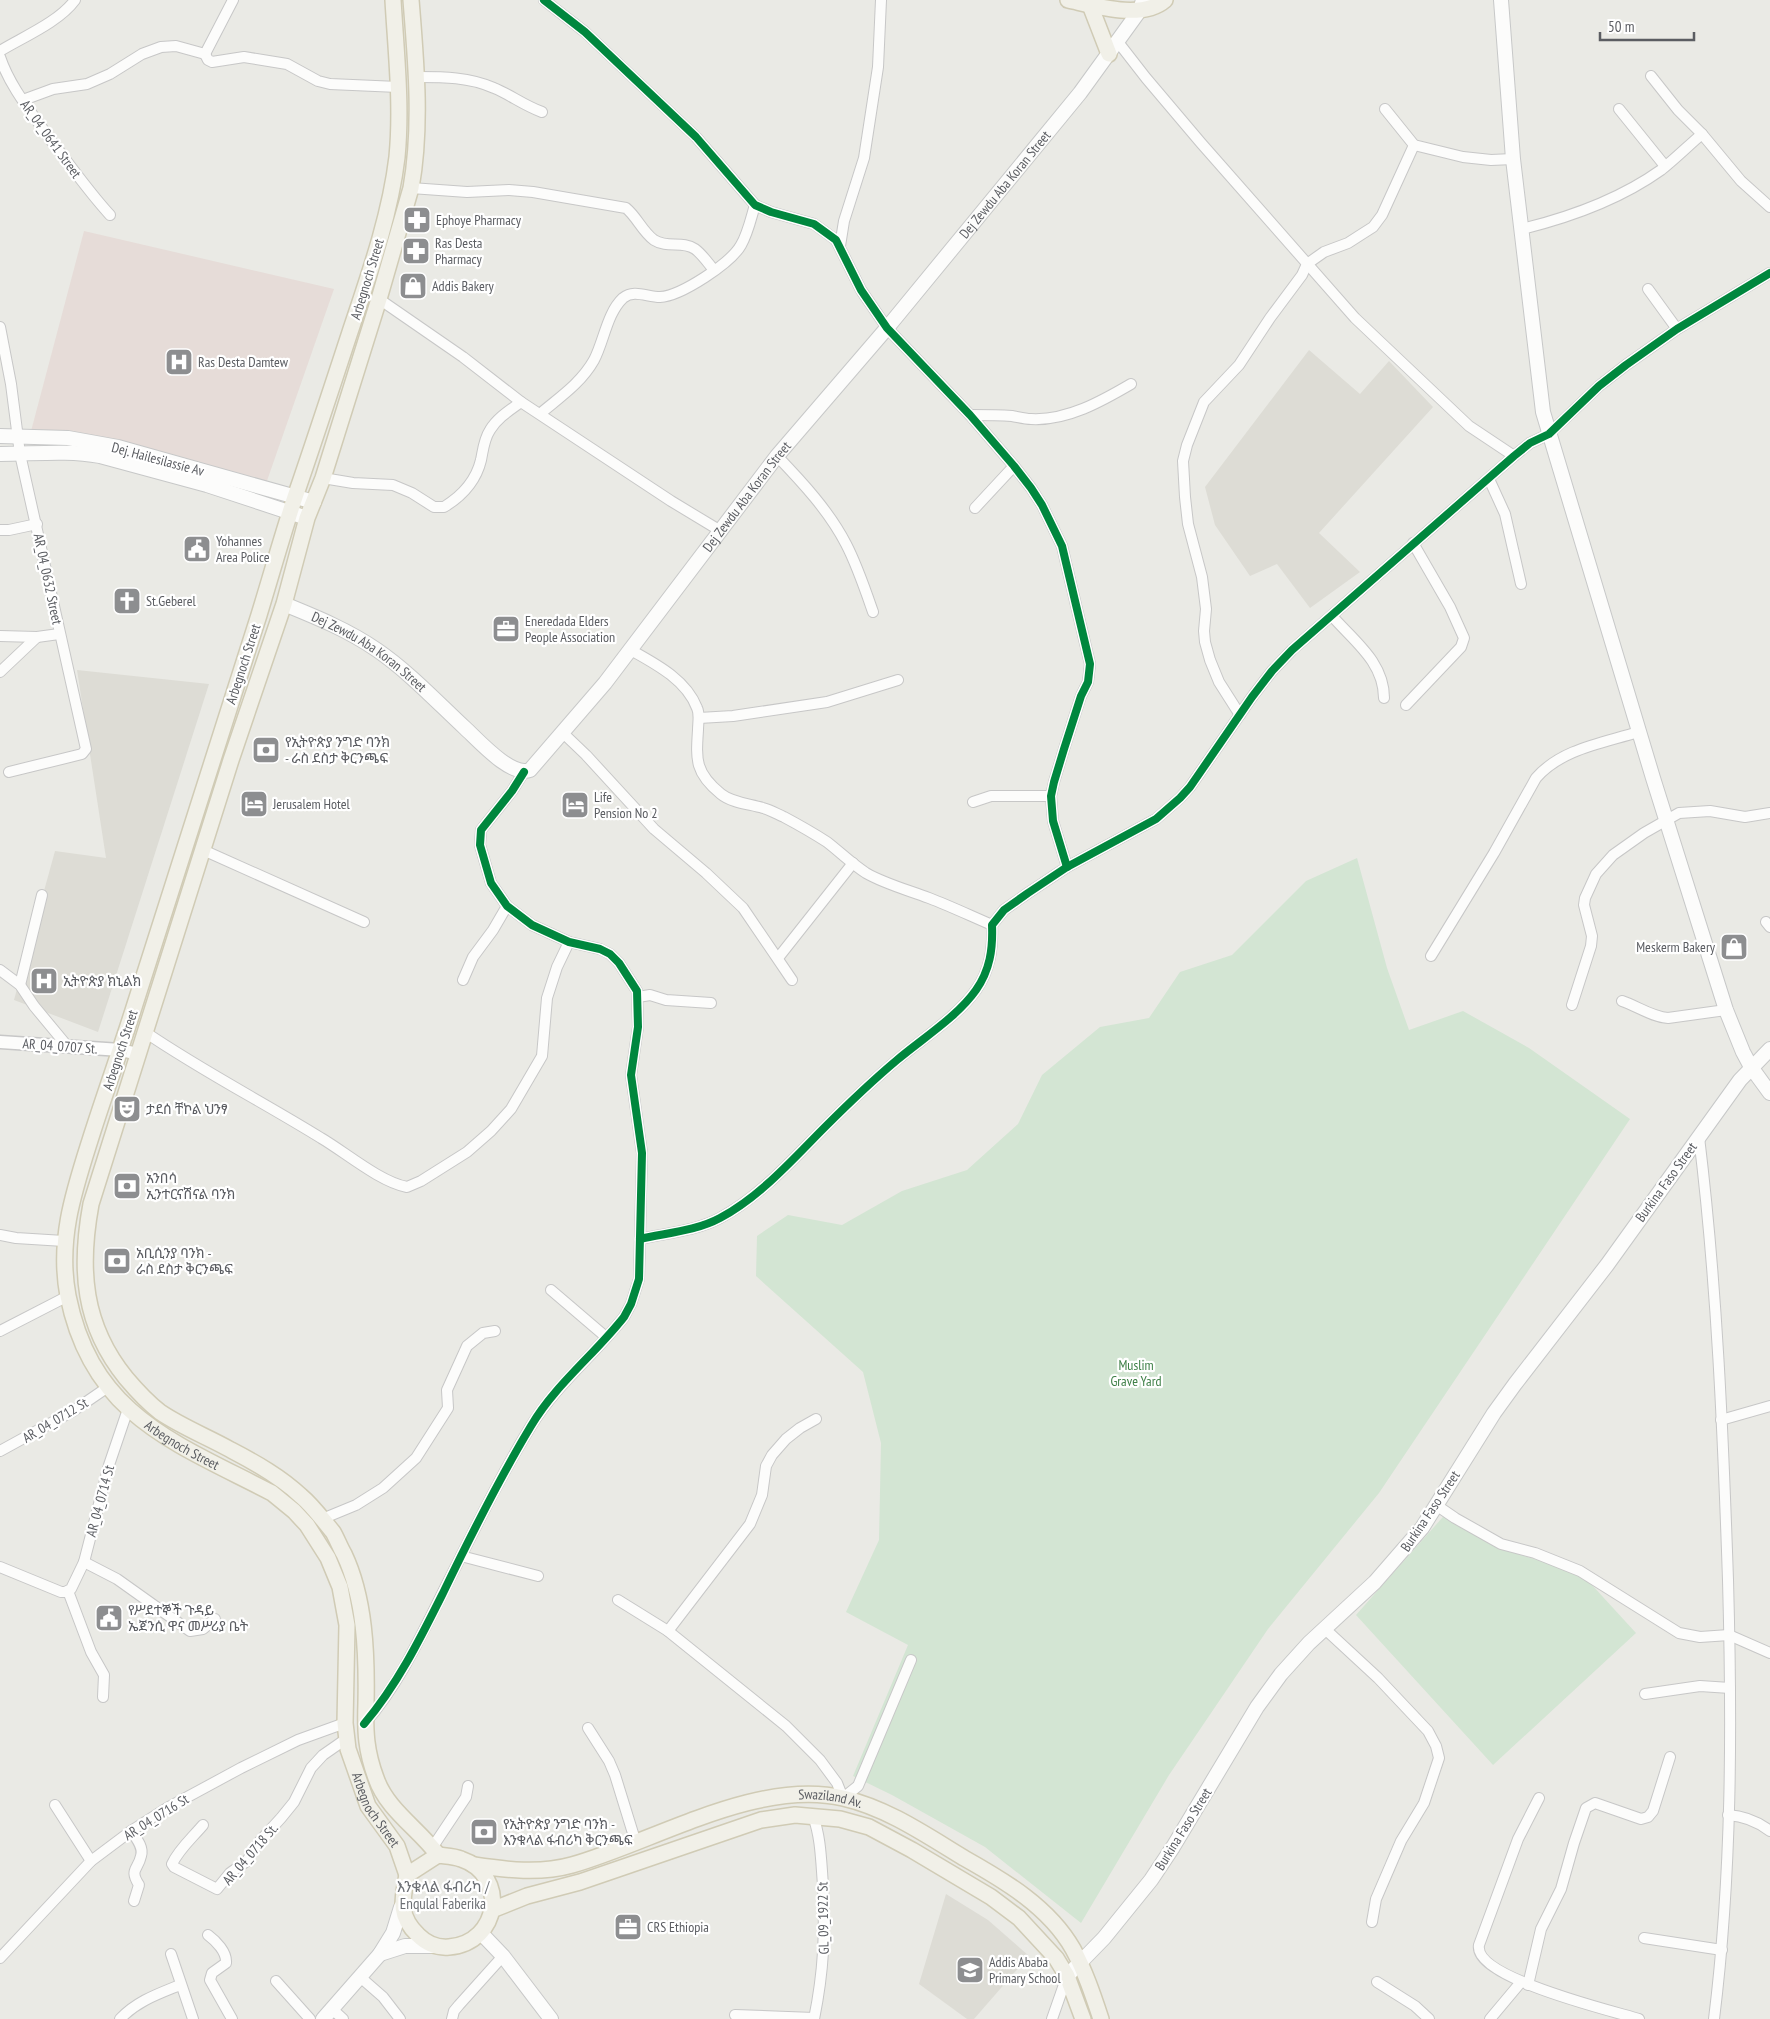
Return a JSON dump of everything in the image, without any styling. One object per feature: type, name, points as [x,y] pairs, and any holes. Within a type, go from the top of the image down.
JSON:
[{"type":"main road","name":"Arbegnoch Street","points":[[392,0],[400,120],[397,156],[381,234],[295,497],[121,1050],[79,1176],[64,1241],[68,1296],[93,1365],[108,1387],[142,1421],[174,1442],[272,1493],[294,1511],[311,1531],[333,1570],[344,1603],[347,1626],[346,1739],[365,1800],[375,1818],[398,1846],[407,1875]]},
{"type":"main road","name":"Arbegnoch Street","points":[[411,0],[417,77],[416,148],[411,188],[379,299],[323,478],[307,518],[284,604],[90,1204],[84,1244],[84,1275],[96,1330],[113,1361],[138,1394],[171,1419],[262,1466],[303,1497],[335,1536],[352,1570],[361,1604],[365,1660],[366,1703],[364,1724],[376,1780],[384,1795],[435,1852]]},
{"type":"main road","points":[[1068,0],[1090,5],[1141,5],[1157,7],[1165,0]]},
{"type":"main road","points":[[1501,0],[1513,159],[1539,387],[1549,434],[1587,555],[1638,732],[1726,1010],[1743,1052],[1751,1067],[1770,1093]]},
{"type":"main road","points":[[1090,5],[1113,48]]},
{"type":"main road","name":"Dej Zewdu Aba Koran Street","points":[[284,604],[349,633],[376,650],[413,679],[486,748],[512,768],[524,772],[535,766],[605,683],[776,456],[887,328],[1080,93],[1141,5]]},
{"type":"main road","name":"Dej. Hailesilassie Av","points":[[0,436],[68,438],[118,447],[314,502]]},
{"type":"main road","name":"Dej. Hailesilassie Av","points":[[0,454],[65,452],[100,456],[199,483],[307,518]]},
{"type":"main road","name":"Burkina Faso Street","points":[[1067,1976],[1151,1880],[1267,1693],[1293,1660],[1389,1567],[1422,1528],[1494,1413],[1607,1265],[1751,1067],[1770,1049]]},
{"type":"main road","name":"Swaziland Av.","points":[[474,1865],[514,1871],[571,1865],[718,1813],[758,1801],[802,1795],[843,1798],[886,1813],[909,1825],[1002,1880],[1038,1908],[1054,1924],[1072,1947],[1089,1982],[1101,2019]]},
{"type":"main road","name":"Swaziland Av.","points":[[492,1910],[527,1896],[580,1882],[761,1820],[795,1815],[840,1819],[869,1828],[912,1850],[991,1897],[1031,1929],[1056,1958],[1067,1976],[1083,2019]]},
{"type":"main road","points":[[327,2014],[380,1954],[393,1933],[401,1907],[407,1875],[435,1852],[460,1858],[474,1865],[484,1874],[490,1885],[493,1897],[492,1910],[488,1922],[481,1933],[471,1941],[459,1946],[446,1947],[405,1946],[380,1954]]},
{"type":"main road","points":[[401,1907],[412,1930],[421,1939],[434,1946]]},
{"type":"main road","points":[[481,1933],[503,1956],[551,2019]]},
{"type":"street","points":[[0,51],[52,20],[71,6],[75,0]]},
{"type":"street","points":[[205,54],[233,0]]},
{"type":"street","points":[[544,0],[585,32],[696,137],[755,205],[771,212],[814,224],[838,243],[861,290],[887,328],[970,415],[1014,466],[1042,505],[1062,546],[1090,664],[1088,682],[1081,696],[1064,749],[1054,782],[1052,796],[1054,821],[1067,867]]},
{"type":"street","points":[[838,243],[864,158],[878,67],[881,0]]},
{"type":"street","points":[[23,100],[54,88],[87,84],[110,74],[142,54],[176,46],[205,54],[208,60],[212,62],[244,57],[287,64],[318,81],[330,84],[398,87]]},
{"type":"street","points":[[1113,48],[1146,78],[1200,143],[1355,318],[1470,426],[1514,456]]},
{"type":"street","name":"AR_04_0641 Street","points":[[0,57],[8,77],[23,100],[91,194],[110,215]]},
{"type":"street","points":[[1651,76],[1678,110],[1702,134],[1741,181],[1770,207]]},
{"type":"street","points":[[417,77],[457,78],[482,84],[496,88],[525,106],[542,112]]},
{"type":"street","points":[[1385,109],[1414,145],[1463,157],[1491,160],[1513,159]]},
{"type":"street","points":[[1619,109],[1665,166]]},
{"type":"street","points":[[1522,229],[1563,219],[1636,186],[1665,166],[1702,134]]},
{"type":"street","points":[[1240,716],[1219,682],[1205,642],[1206,609],[1202,577],[1188,524],[1183,461],[1191,432],[1204,402],[1239,365],[1270,318],[1302,275],[1307,264],[1324,252],[1348,242],[1373,227],[1387,207],[1414,145]]},
{"type":"street","points":[[411,188],[467,192],[510,190],[533,192],[626,208],[633,213],[642,227],[654,239],[665,245],[684,245],[695,249],[714,269]]},
{"type":"street","points":[[541,414],[578,382],[587,371],[595,358],[617,306],[623,299],[632,293],[649,296],[672,295],[696,284],[735,254],[742,244],[755,205]]},
{"type":"street","points":[[640,1239],[692,1228],[718,1219],[752,1196],[791,1162],[897,1060],[929,1035],[976,990],[989,965],[993,946],[992,925],[1004,910],[1067,867],[1156,819],[1190,787],[1272,671],[1292,650],[1514,456],[1530,443],[1549,434],[1599,386],[1677,330],[1770,273]]},
{"type":"street","points":[[1648,289],[1677,330]]},
{"type":"street","points":[[379,299],[463,357],[521,402],[670,502],[720,530]]},
{"type":"street","name":"AR_04_0632 Street","points":[[0,327],[11,384],[20,454],[86,749],[82,754],[8,772]]},
{"type":"street","points":[[970,415],[1013,416],[1031,419],[1049,418],[1081,410],[1100,402],[1131,384]]},
{"type":"street","points":[[323,478],[353,483],[393,485],[412,493],[434,507],[444,507],[471,484],[476,477],[485,440],[496,422],[521,402]]},
{"type":"street","points":[[776,456],[797,477],[838,530],[854,562],[874,612]]},
{"type":"street","points":[[975,508],[1014,466]]},
{"type":"street","points":[[1489,479],[1505,514],[1521,584]]},
{"type":"street","points":[[0,530],[37,524]]},
{"type":"street","points":[[1406,705],[1461,647],[1464,638],[1450,607],[1413,543]]},
{"type":"street","points":[[1332,616],[1377,667],[1383,682],[1384,698]]},
{"type":"street","points":[[0,636],[37,637],[59,634]]},
{"type":"street","points":[[2,672],[37,637]]},
{"type":"street","points":[[629,649],[655,664],[675,679],[686,689],[698,708],[696,756],[698,764],[701,771],[720,794],[728,799],[766,809],[784,817],[827,843],[853,863],[882,881],[950,906],[992,925]]},
{"type":"street","points":[[699,718],[733,716],[827,702],[898,680]]},
{"type":"street","points":[[1431,956],[1494,853],[1536,778],[1544,769],[1567,755],[1638,732]]},
{"type":"street","points":[[563,733],[586,755],[654,829],[706,873],[743,908],[792,980]]},
{"type":"street","points":[[364,1724],[390,1689],[421,1638],[531,1425],[545,1406],[624,1317],[631,1304],[639,1279],[641,1146],[631,1075],[638,1027],[638,997],[633,983],[620,963],[610,954],[600,949],[568,942],[532,925],[506,906],[491,883],[480,845],[480,834],[524,772]]},
{"type":"street","points":[[973,802],[992,796],[1052,796]]},
{"type":"street","points":[[1572,1006],[1591,946],[1591,927],[1584,905],[1585,898],[1596,874],[1623,847],[1666,819],[1679,813],[1710,811],[1745,817],[1770,812]]},
{"type":"street","points":[[203,850],[364,922]]},
{"type":"street","points":[[778,958],[853,863]]},
{"type":"street","points":[[20,985],[42,895]]},
{"type":"street","points":[[464,980],[473,957],[493,930],[506,906]]},
{"type":"street","points":[[145,1032],[177,1054],[321,1138],[388,1181],[407,1187],[466,1152],[491,1131],[511,1109],[542,1056],[547,998],[557,966],[568,942]]},
{"type":"street","points":[[0,970],[20,985],[34,1006],[68,1047]]},
{"type":"street","points":[[638,997],[650,995],[666,1000],[711,1003]]},
{"type":"street","points":[[1622,1000],[1660,1018],[1726,1010]]},
{"type":"street","name":"AR_04_0707 St.","points":[[0,1042],[121,1050],[138,1054]]},
{"type":"street","points":[[1699,1137],[1713,1266],[1720,1373],[1730,1635],[1726,1900],[1714,2019]]},
{"type":"street","points":[[0,1235],[64,1241]]},
{"type":"street","points":[[551,1290],[606,1337]]},
{"type":"street","points":[[0,1331],[68,1296]]},
{"type":"street","points":[[322,1519],[356,1505],[383,1488],[416,1458],[448,1408],[447,1390],[467,1346],[483,1333],[495,1330]]},
{"type":"street","name":"AR_04_0712 St","points":[[0,1451],[73,1411],[108,1387]]},
{"type":"street","points":[[1721,1420],[1770,1406]]},
{"type":"street","name":"AR_04_0714 St","points":[[65,1591],[84,1562],[109,1465],[128,1409]]},
{"type":"street","points":[[668,1631],[750,1524],[762,1495],[766,1466],[772,1455],[800,1428],[816,1419]]},
{"type":"street","points":[[1436,1505],[1501,1544],[1535,1553],[1580,1571],[1679,1633],[1700,1638],[1730,1635],[1770,1653]]},
{"type":"street","points":[[462,1556],[538,1576]]},
{"type":"street","points":[[84,1562],[117,1579],[190,1631],[203,1629],[215,1619]]},
{"type":"street","points":[[0,1567],[65,1591],[91,1652],[104,1675],[103,1697]]},
{"type":"street","points":[[618,1600],[668,1631],[786,1726],[820,1760],[837,1783],[843,1798],[858,1786],[911,1660]]},
{"type":"street","points":[[1324,1629],[1378,1678],[1428,1731],[1436,1746],[1439,1758],[1424,1803],[1401,1841],[1376,1899],[1372,1922]]},
{"type":"street","points":[[1645,1694],[1700,1686],[1730,1688]]},
{"type":"street","name":"AR_04_0716 St","points":[[0,1958],[91,1861],[131,1831],[167,1808],[241,1768],[298,1740],[318,1735],[345,1723]]},
{"type":"street","points":[[588,1728],[616,1775],[636,1843]]},
{"type":"street","name":"AR_04_0718 St.","points":[[203,1825],[185,1846],[178,1851],[172,1864],[174,1867],[217,1889],[230,1872],[247,1861],[259,1842],[286,1813],[294,1802],[311,1768],[323,1755],[346,1739]]},
{"type":"street","points":[[1490,2019],[1524,1984],[1541,1929],[1561,1889],[1586,1808],[1595,1804],[1641,1818],[1648,1817],[1653,1811],[1670,1757]]},
{"type":"street","points":[[435,1852],[466,1797],[468,1786]]},
{"type":"street","points":[[1539,1798],[1515,1846],[1478,1949],[1484,1960],[1524,1984],[1570,2000],[1639,2019]]},
{"type":"street","points":[[55,1805],[91,1861]]},
{"type":"street","points":[[1728,1815],[1742,1816],[1770,1831]]},
{"type":"street","name":"GL_09_1922 St","points":[[814,1816],[820,1851],[824,1946],[821,1984],[814,2019]]},
{"type":"street","points":[[131,1831],[142,1851],[142,1857],[135,1868],[134,1878],[139,1885],[134,1901]]},
{"type":"street","points":[[208,1935],[216,1941],[226,1958],[226,1963],[212,1974],[210,1980],[232,2019]]},
{"type":"street","points":[[1644,1938],[1722,1950]]},
{"type":"street","points":[[170,1954],[193,2019]]},
{"type":"street","points":[[452,2019],[459,2005],[503,1956]]},
{"type":"street","points":[[359,1976],[383,1997],[400,2019]]},
{"type":"street","points":[[1052,2019],[1067,1976]]},
{"type":"street","points":[[276,1981],[310,2019]]},
{"type":"street","points":[[1377,1982],[1415,2006],[1429,2019]]},
{"type":"street","points":[[120,2019],[134,2006],[146,1999],[180,1985]]},
{"type":"street","points":[[327,2014],[343,2019]]},
{"type":"street","points":[[734,2015],[814,2019]]},
{"type":"shaded area","name":"Ras Desta Damtew","points":[[84,231],[334,289],[262,495],[30,435]]},
{"type":"shaded area","points":[[1309,350],[1360,394],[1389,361],[1433,407],[1319,533],[1360,572],[1310,608],[1277,564],[1250,576],[1215,525],[1205,487]]},
{"type":"shaded area","points":[[77,670],[209,684],[98,1032],[14,1000],[55,851],[106,858]]},
{"type":"shaded area","name":"Addis Ababa Primary School","points":[[946,1894],[988,1920],[1029,1956],[974,2019],[967,2019],[919,1984]]},
{"type":"green space","name":"Muslim Grave Yard","points":[[1357,858],[1387,968],[1409,1030],[1463,1011],[1529,1048],[1630,1119],[1379,1493],[1268,1629],[1169,1775],[1081,1923],[985,1847],[892,1795],[853,1776],[908,1645],[846,1612],[879,1540],[881,1443],[863,1372],[756,1276],[757,1236],[788,1215],[842,1225],[902,1191],[967,1170],[1018,1124],[1042,1075],[1100,1027],[1149,1018],[1180,972],[1232,955],[1306,881]]},
{"type":"green space","points":[[1450,1509],[1504,1550],[1581,1573],[1636,1633],[1493,1765],[1356,1615]]},
{"type":"cycle path","points":[[544,0],[585,32],[696,137],[755,205],[771,212],[814,224],[836,240],[861,290],[887,328],[970,415],[1014,466],[1042,505],[1062,546],[1090,664],[1088,682],[1081,696],[1051,796],[1053,821],[1067,867]]},
{"type":"cycle path","points":[[640,1239],[691,1229],[711,1222],[735,1209],[763,1188],[869,1084],[950,1018],[968,1000],[985,975],[991,951],[992,925],[1004,910],[1067,867],[1156,819],[1190,787],[1252,697],[1272,671],[1292,650],[1514,456],[1530,443],[1549,434],[1599,386],[1677,329],[1770,273]]},
{"type":"cycle path","points":[[364,1724],[388,1693],[408,1660],[486,1507],[531,1426],[563,1383],[624,1317],[631,1304],[639,1279],[642,1153],[631,1075],[638,1027],[637,991],[619,963],[610,954],[600,949],[569,942],[532,925],[507,906],[491,883],[480,845],[481,830],[512,791],[524,772]]},
{"type":"place","name":"Ephoye Pharmacy","points":[[417,220]]},
{"type":"place","name":"Ras Desta Pharmacy","points":[[416,251]]},
{"type":"place","name":"Addis Bakery","points":[[413,286]]},
{"type":"place","name":"Ras Desta Damtew","points":[[179,362]]},
{"type":"place","name":"Yohannes Area Police","points":[[197,549]]},
{"type":"place","name":"St.Geberel","points":[[127,601]]},
{"type":"place","name":"Eneredada Elders People Association","points":[[506,629]]},
{"type":"place","name":"የኢትዮጵያ ንግድ ባንክ - ራስ ደስታ ቅርንጫፍ","points":[[266,750]]},
{"type":"place","name":"Jerusalem Hotel","points":[[254,804]]},
{"type":"place","name":"Life Pension No 2","points":[[575,805]]},
{"type":"place","name":"Meskerm Bakery","points":[[1734,947]]},
{"type":"place","name":"ኢትዮጵያ ክኒልክ","points":[[44,981]]},
{"type":"place","name":"ታደሰ ቸኮል ህንፃ","points":[[127,1109]]},
{"type":"place","name":"አንበሳ ኢንተርናሽናል ባንክ","points":[[127,1186]]},
{"type":"place","name":"አቢሲንያ ባንክ - ራስ ደስታ ቅርንጫፍ","points":[[117,1261]]},
{"type":"place","name":"የሥደተኞች ጉዳይ ኤጀንሲ ዋና መሥሪያ ቤት","points":[[109,1618]]},
{"type":"place","name":"የኢትዮጵያ ንግድ ባንክ - እንቁላል ፋብሪካ ቅርንጫፍ","points":[[484,1832]]},
{"type":"place","name":"CRS Ethiopia","points":[[628,1927]]},
{"type":"place","name":"Addis Ababa Primary School","points":[[970,1970]]},
{"type":"district","name":"እንቁላል ፋብሪካ / Enqulal Faberika","points":[[443,1896]]}]
